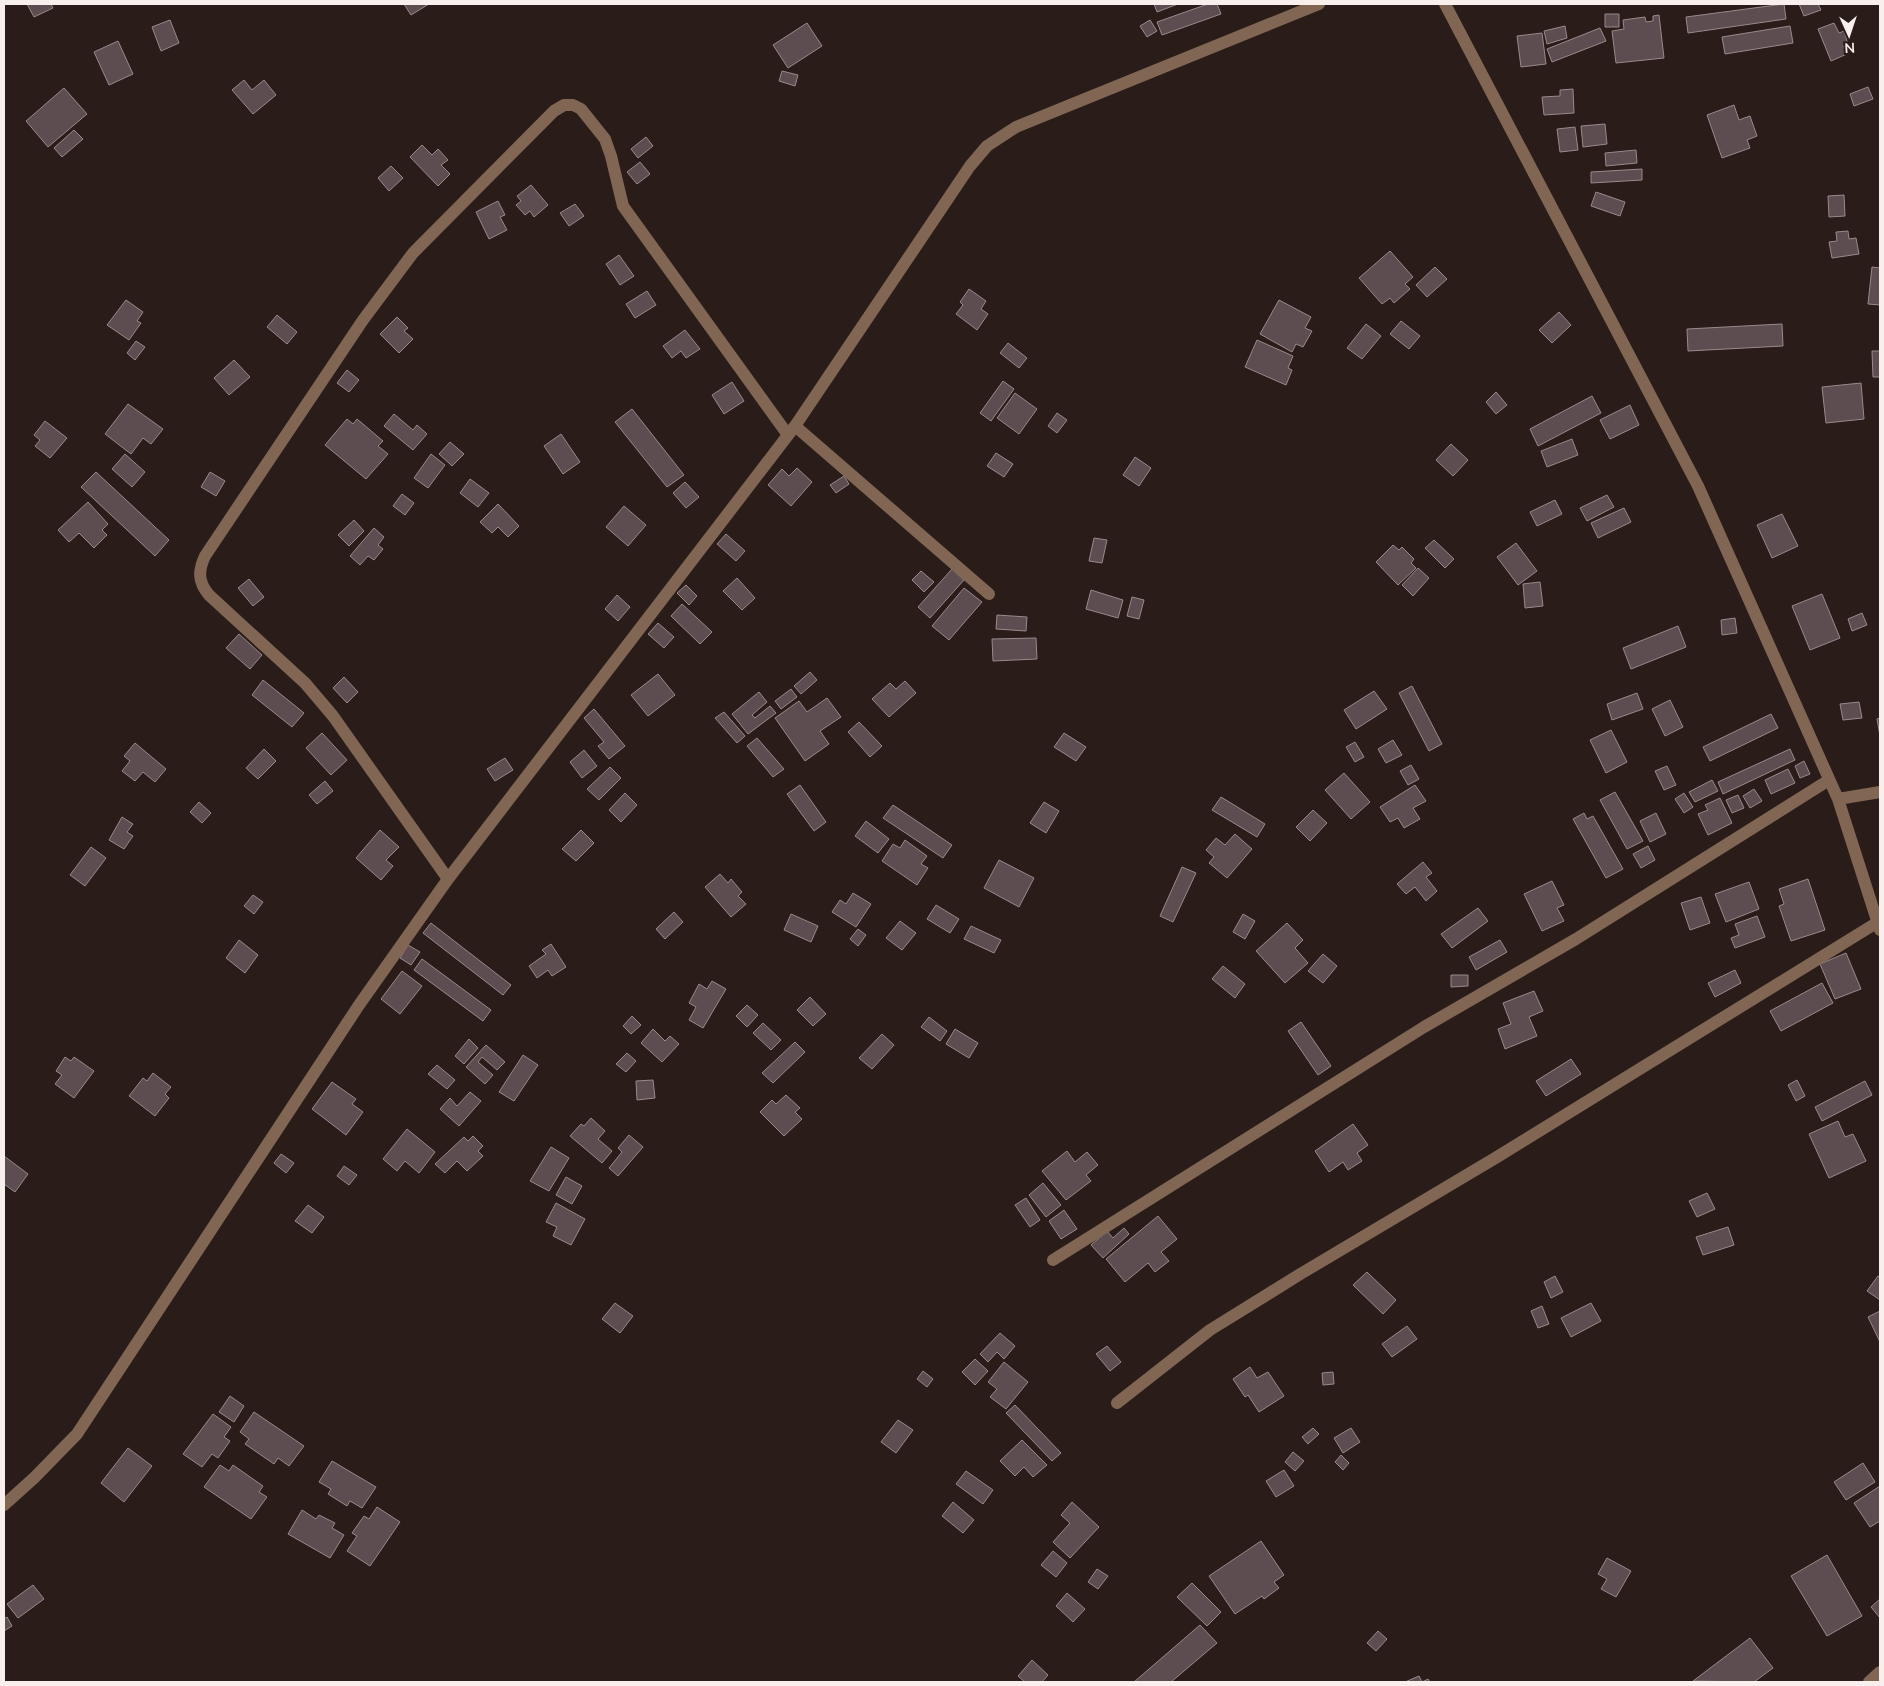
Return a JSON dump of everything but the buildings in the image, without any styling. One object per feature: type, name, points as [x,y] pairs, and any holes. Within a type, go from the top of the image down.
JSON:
[{"type":"street","points":[[4,1505],[34,1478],[77,1434],[359,1005],[448,879],[792,430],[970,166],[987,146],[1016,127],[1319,4]]},
{"type":"street","points":[[1117,1403],[1210,1330],[1879,926],[1838,799],[1698,486],[1445,4]]},
{"type":"street","points":[[448,879],[333,716],[305,683],[209,595],[203,587],[200,578],[200,566],[363,320],[413,253],[554,111],[564,105],[573,105],[581,109],[605,139],[623,206],[792,430],[988,594]]},
{"type":"street","points":[[1053,1260],[1424,1027],[1576,939],[1829,780]]},
{"type":"street","points":[[1838,799],[1880,792]]},
{"type":"street","points":[[1869,1682],[1880,1672]]}]
